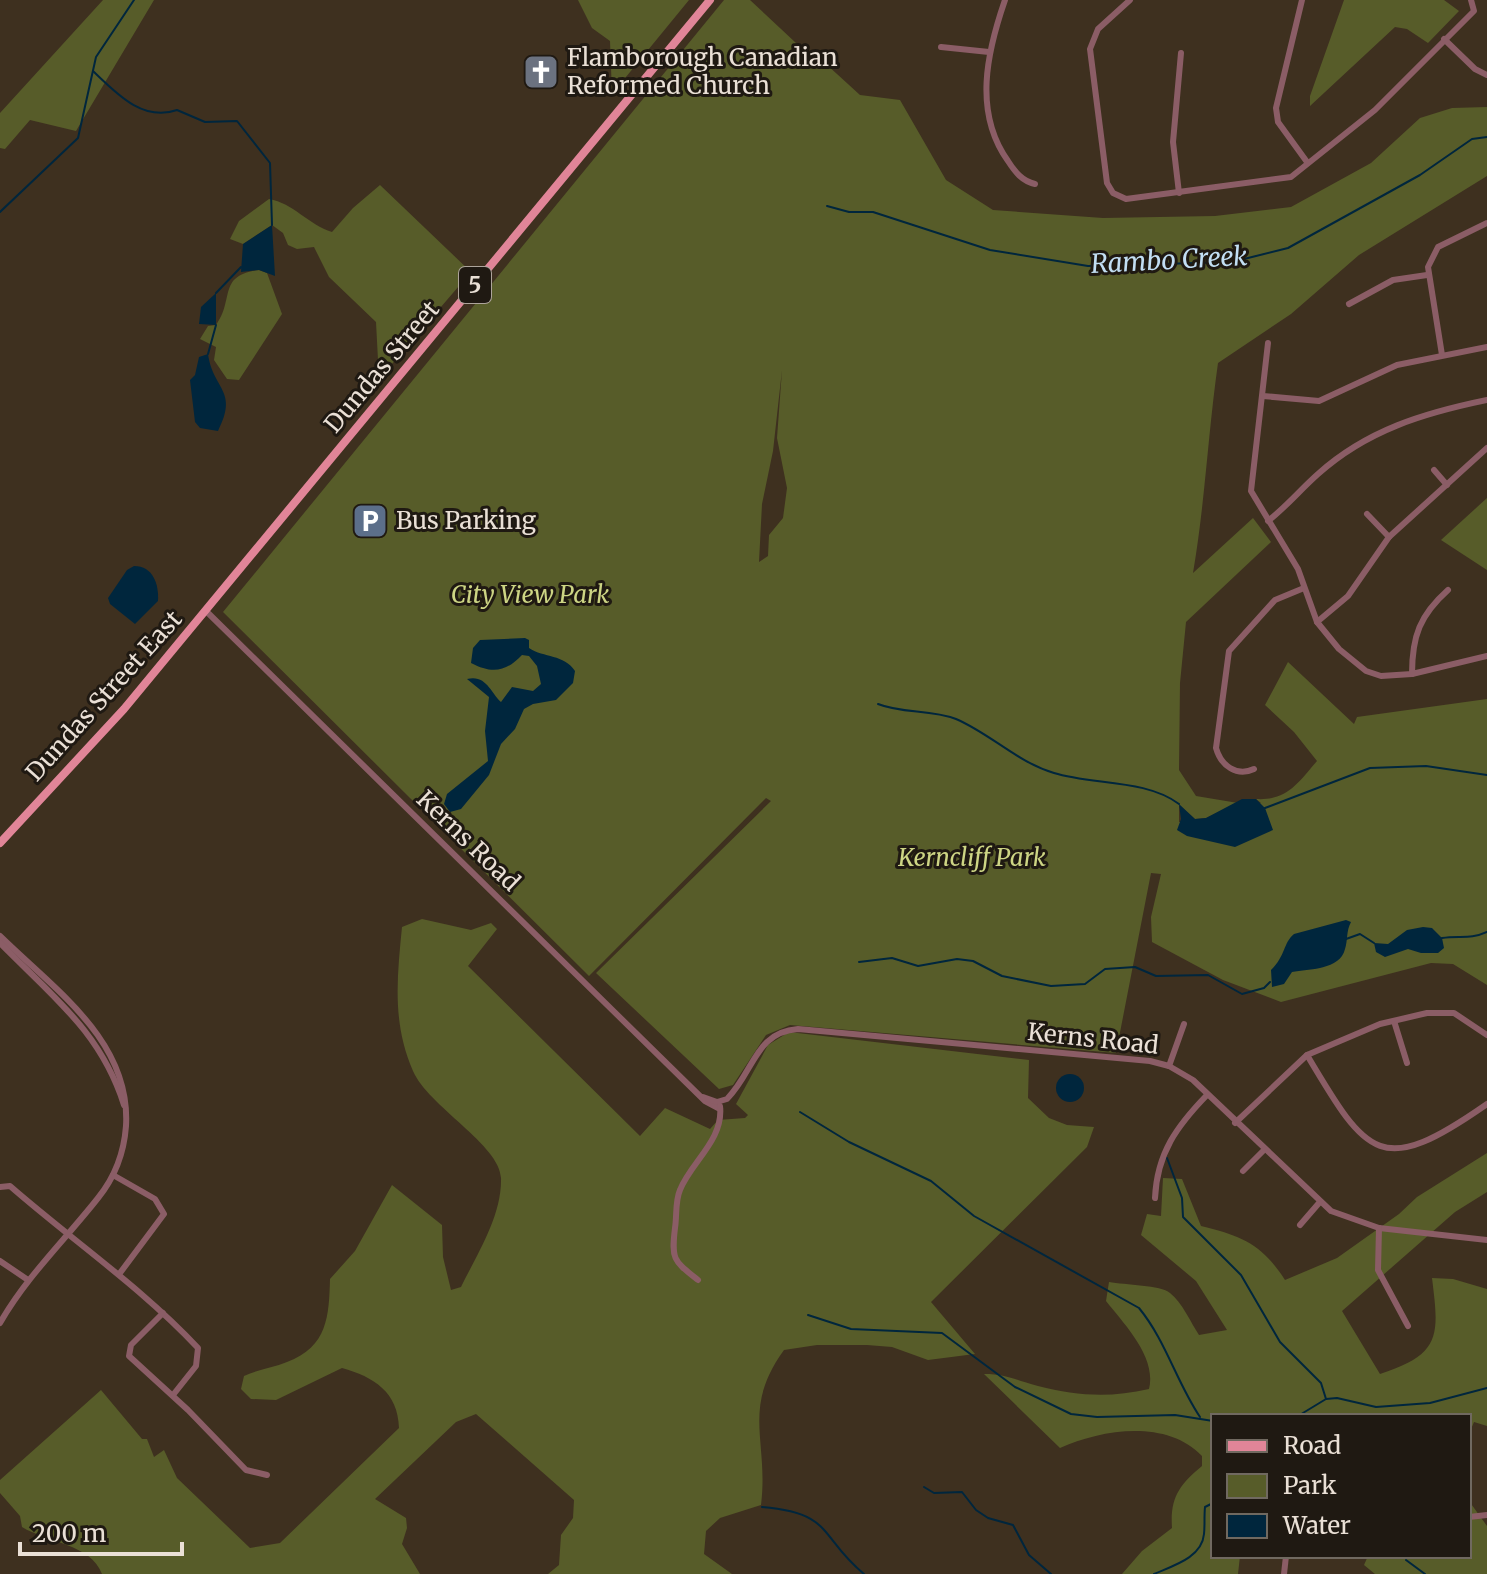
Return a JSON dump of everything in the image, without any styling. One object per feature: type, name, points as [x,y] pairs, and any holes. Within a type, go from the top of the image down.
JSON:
[{"type":"main road","name":"Dundas Street","points":[[206,611],[710,0]]},
{"type":"main road","name":"Dundas Street East","points":[[0,843],[124,709],[206,611]]},
{"type":"street","points":[[1005,0],[989,52],[987,100],[994,135],[1016,173],[1035,184]]},
{"type":"street","points":[[1130,0],[1098,29],[1090,49],[1107,183],[1113,193],[1126,199],[1291,177],[1375,110],[1474,11],[1471,0]]},
{"type":"street","points":[[1302,0],[1276,108],[1278,122],[1307,162]]},
{"type":"street","points":[[1444,39],[1475,69],[1487,75]]},
{"type":"street","points":[[941,47],[989,52]]},
{"type":"street","points":[[1179,193],[1173,142],[1181,53]]},
{"type":"street","points":[[1442,355],[1427,275],[1438,247],[1487,223]]},
{"type":"street","points":[[1349,304],[1393,280],[1427,275]]},
{"type":"street","points":[[1268,343],[1251,491],[1292,557],[1317,622],[1339,649],[1366,671],[1381,676],[1412,674],[1487,656]]},
{"type":"street","points":[[1263,396],[1319,401],[1397,365],[1487,347]]},
{"type":"street","points":[[1268,521],[1329,464],[1379,432],[1426,413],[1487,400]]},
{"type":"street","points":[[1317,622],[1348,596],[1389,537],[1487,448]]},
{"type":"street","points":[[1434,470],[1447,485]]},
{"type":"street","points":[[1367,514],[1389,537]]},
{"type":"street","points":[[1254,769],[1245,774],[1236,772],[1218,756],[1216,748],[1229,651],[1275,600],[1304,588]]},
{"type":"street","points":[[1412,674],[1415,631],[1426,611],[1448,590]]},
{"type":"street","name":"Kerns Road","points":[[206,611],[703,1097],[720,1105],[738,1086],[765,1041],[781,1031],[798,1029],[1112,1056],[1169,1066],[1193,1080],[1319,1203],[1355,1221],[1379,1228],[1487,1240]]},
{"type":"street","points":[[0,936],[85,1019],[105,1043],[122,1076],[127,1094],[124,1145],[113,1175],[28,1280],[0,1323]]},
{"type":"street","points":[[0,943],[81,1023],[99,1047],[116,1079],[126,1108]]},
{"type":"street","points":[[1235,1123],[1307,1055],[1394,1021],[1427,1013],[1454,1013],[1487,1035]]},
{"type":"street","points":[[1394,1021],[1407,1063]]},
{"type":"street","points":[[1169,1066],[1184,1024]]},
{"type":"street","points":[[1307,1055],[1349,1124],[1362,1137],[1385,1148],[1413,1148],[1487,1104]]},
{"type":"street","points":[[1155,1198],[1156,1176],[1168,1142],[1183,1120],[1207,1095]]},
{"type":"street","points":[[698,1280],[681,1269],[674,1256],[677,1199],[708,1147],[720,1105]]},
{"type":"street","points":[[1243,1171],[1264,1150]]},
{"type":"street","points":[[113,1175],[155,1199],[164,1214],[120,1273]]},
{"type":"street","points":[[0,1187],[10,1186],[66,1235],[120,1273],[200,1352],[189,1377],[173,1395]]},
{"type":"street","points":[[1300,1225],[1319,1203]]},
{"type":"street","points":[[1379,1228],[1378,1270],[1408,1326]]},
{"type":"street","points":[[0,1261],[28,1280]]},
{"type":"street","points":[[163,1313],[131,1345],[128,1352],[132,1360],[173,1395],[246,1470],[267,1475]]},
{"type":"green space","points":[[103,0],[154,0],[76,131],[30,120],[5,149],[0,148],[0,113]]},
{"type":"green space","points":[[578,0],[689,0],[612,94],[610,41],[592,28]]},
{"type":"green space","points":[[724,0],[750,0],[811,57],[814,53],[860,95],[900,100],[946,180],[993,210],[1103,218],[1215,216],[1291,207],[1371,163],[1420,118],[1452,108],[1487,107],[1487,176],[1359,255],[1291,314],[1218,363],[1193,573],[1253,518],[1271,542],[1186,622],[1180,683],[1179,770],[1196,796],[1238,803],[1206,818],[1195,819],[1179,805],[1179,822],[1217,820],[1261,803],[1256,799],[1284,794],[1317,761],[1294,732],[1265,705],[1288,662],[1354,724],[1357,717],[1487,699],[1487,985],[1453,964],[1431,963],[1281,1002],[1223,980],[1152,942],[1151,917],[1161,874],[1151,873],[1116,1053],[790,1025],[766,1035],[733,1085],[719,1089],[596,973],[771,801],[766,798],[589,976],[223,612]],"holes":[[[782,370],[777,438],[787,488],[783,518],[769,535],[768,556],[759,562],[762,504],[773,451]]]},
{"type":"green space","points":[[1344,0],[1444,0],[1459,11],[1428,43],[1407,29],[1395,27],[1310,106],[1310,96]]},
{"type":"green space","points":[[380,185],[471,272],[379,379],[376,322],[329,277],[314,247],[297,249],[288,245],[283,233],[272,225],[243,244],[230,239],[239,221],[269,199],[286,205],[332,232],[353,208]]},
{"type":"green space","points":[[259,270],[267,273],[282,314],[239,380],[227,379],[214,360],[216,347],[200,339],[208,326],[216,325],[222,315],[229,290],[237,277]]},
{"type":"green space","points":[[1487,498],[1487,570],[1441,540]]},
{"type":"green space","points":[[422,919],[471,930],[491,923],[497,929],[468,966],[640,1136],[665,1108],[710,1129],[718,1120],[745,1118],[748,1115],[736,1104],[768,1045],[789,1032],[1029,1060],[1028,1098],[1049,1118],[1067,1125],[1094,1127],[1087,1147],[931,1302],[975,1354],[928,1360],[892,1347],[867,1345],[817,1345],[784,1350],[763,1390],[760,1408],[761,1505],[720,1518],[706,1531],[704,1554],[732,1574],[548,1574],[559,1565],[561,1535],[573,1518],[574,1500],[476,1414],[456,1422],[375,1499],[406,1518],[407,1528],[402,1544],[420,1574],[102,1574],[88,1556],[78,1550],[22,1527],[20,1516],[0,1493],[0,1480],[101,1390],[142,1439],[147,1439],[154,1457],[164,1450],[177,1478],[250,1548],[280,1543],[399,1428],[394,1405],[382,1388],[364,1376],[342,1368],[276,1400],[251,1399],[241,1389],[244,1376],[301,1356],[318,1339],[327,1317],[330,1279],[355,1251],[392,1185],[442,1225],[443,1257],[451,1290],[461,1287],[493,1220],[500,1192],[498,1165],[477,1139],[421,1084],[406,1053],[398,1000],[402,927]]},
{"type":"green space","points":[[1487,1153],[1487,1192],[1455,1212],[1342,1311],[1380,1374],[1415,1359],[1432,1340],[1436,1314],[1432,1278],[1453,1279],[1487,1289],[1487,1426],[1474,1422],[1471,1429],[1471,1414],[1211,1414],[1211,1558],[1240,1558],[1238,1574],[1122,1574],[1142,1551],[1172,1528],[1175,1500],[1187,1479],[1202,1466],[1202,1456],[1188,1444],[1153,1432],[1114,1432],[1060,1448],[984,1374],[1006,1376],[1080,1394],[1121,1394],[1149,1389],[1150,1377],[1144,1353],[1106,1301],[1109,1282],[1165,1290],[1182,1307],[1199,1335],[1227,1330],[1196,1281],[1141,1235],[1147,1214],[1161,1216],[1163,1178],[1182,1179],[1201,1226],[1250,1243],[1268,1258],[1285,1280],[1337,1258],[1399,1214],[1417,1197]]},
{"type":"green space","points":[[1471,1504],[1487,1526],[1487,1574],[1375,1574],[1364,1565],[1367,1558],[1471,1558]]},
{"type":"water","points":[[272,225],[275,276],[259,270],[241,272],[243,244]]},
{"type":"water","points":[[216,293],[216,325],[199,324],[201,307]]},
{"type":"water","points":[[208,354],[225,398],[224,417],[218,431],[200,428],[195,422],[190,380],[195,375],[199,357]]},
{"type":"water","points":[[134,566],[146,569],[154,577],[158,595],[158,601],[135,624],[110,604],[108,598],[127,570]]},
{"type":"water","points":[[480,640],[529,640],[529,648],[570,666],[575,671],[573,683],[556,700],[524,709],[515,729],[501,744],[489,775],[461,809],[450,812],[444,804],[447,794],[488,761],[485,731],[489,697],[467,679],[479,679],[501,702],[512,687],[533,691],[541,684],[537,666],[529,656],[522,655],[504,668],[492,670],[471,663],[473,648]]},
{"type":"water","points":[[1242,799],[1256,799],[1265,808],[1273,830],[1235,847],[1187,836],[1177,830],[1181,819],[1179,804],[1195,819],[1206,818]]},
{"type":"water","points":[[1346,920],[1351,922],[1346,946],[1337,961],[1323,967],[1292,972],[1284,984],[1272,987],[1271,970],[1294,934]]},
{"type":"water","points":[[1432,928],[1442,938],[1444,948],[1438,953],[1408,949],[1385,957],[1376,952],[1374,943],[1388,944],[1407,930]]},
{"type":"water","points":[[1070,1074],[1080,1078],[1084,1088],[1080,1098],[1070,1102],[1060,1098],[1056,1088],[1060,1078]]},
{"type":"waterway","points":[[0,212],[78,138],[96,57],[134,0]]},
{"type":"waterway","points":[[93,71],[121,97],[142,109],[165,113],[177,110],[205,122],[237,121],[270,163],[272,225]]},
{"type":"waterway","name":"Rambo Creek","points":[[827,206],[849,212],[873,212],[990,250],[1088,266],[1232,262],[1288,248],[1420,175],[1472,139],[1487,137]]},
{"type":"waterway","points":[[216,293],[241,267]]},
{"type":"waterway","points":[[208,354],[216,325]]},
{"type":"waterway","points":[[878,704],[956,719],[1016,755],[1054,773],[1135,786],[1166,796],[1179,804]]},
{"type":"waterway","points":[[1265,808],[1370,768],[1426,766],[1487,775]]},
{"type":"waterway","points":[[1442,938],[1470,937],[1487,932]]},
{"type":"waterway","points":[[1346,939],[1360,934],[1374,943]]},
{"type":"waterway","points":[[859,962],[892,958],[918,966],[957,959],[973,961],[1002,976],[1051,986],[1085,984],[1105,969],[1135,967],[1156,976],[1208,975],[1242,994],[1264,988],[1270,982]]},
{"type":"waterway","points":[[800,1112],[849,1142],[931,1181],[974,1216],[1139,1308],[1157,1334],[1200,1417]]},
{"type":"waterway","points":[[1167,1158],[1182,1198],[1183,1217],[1241,1275],[1280,1342],[1321,1383],[1326,1399]]},
{"type":"waterway","points":[[808,1315],[851,1329],[942,1333],[1015,1387],[1071,1414],[1097,1417],[1175,1415],[1211,1421]]},
{"type":"waterway","points":[[1301,1414],[1326,1399],[1337,1398],[1376,1407],[1430,1403],[1487,1388]]},
{"type":"waterway","points":[[924,1487],[934,1493],[962,1492],[976,1510],[988,1518],[1013,1525],[1029,1555],[1051,1574]]},
{"type":"waterway","points":[[1154,1574],[1185,1560],[1198,1549],[1204,1534],[1205,1507],[1211,1504]]},
{"type":"waterway","points":[[762,1507],[785,1510],[814,1521],[864,1574]]},
{"type":"waterway","points":[[1406,1560],[1425,1574]]},
{"type":"place","name":"Flamborough Canadian Reformed Church","points":[[541,72]]},
{"type":"place","name":"Bus Parking","points":[[370,521]]},
{"type":"park label","name":"City View Park","points":[[530,595]]},
{"type":"park label","name":"Kerncliff Park","points":[[972,858]]}]
